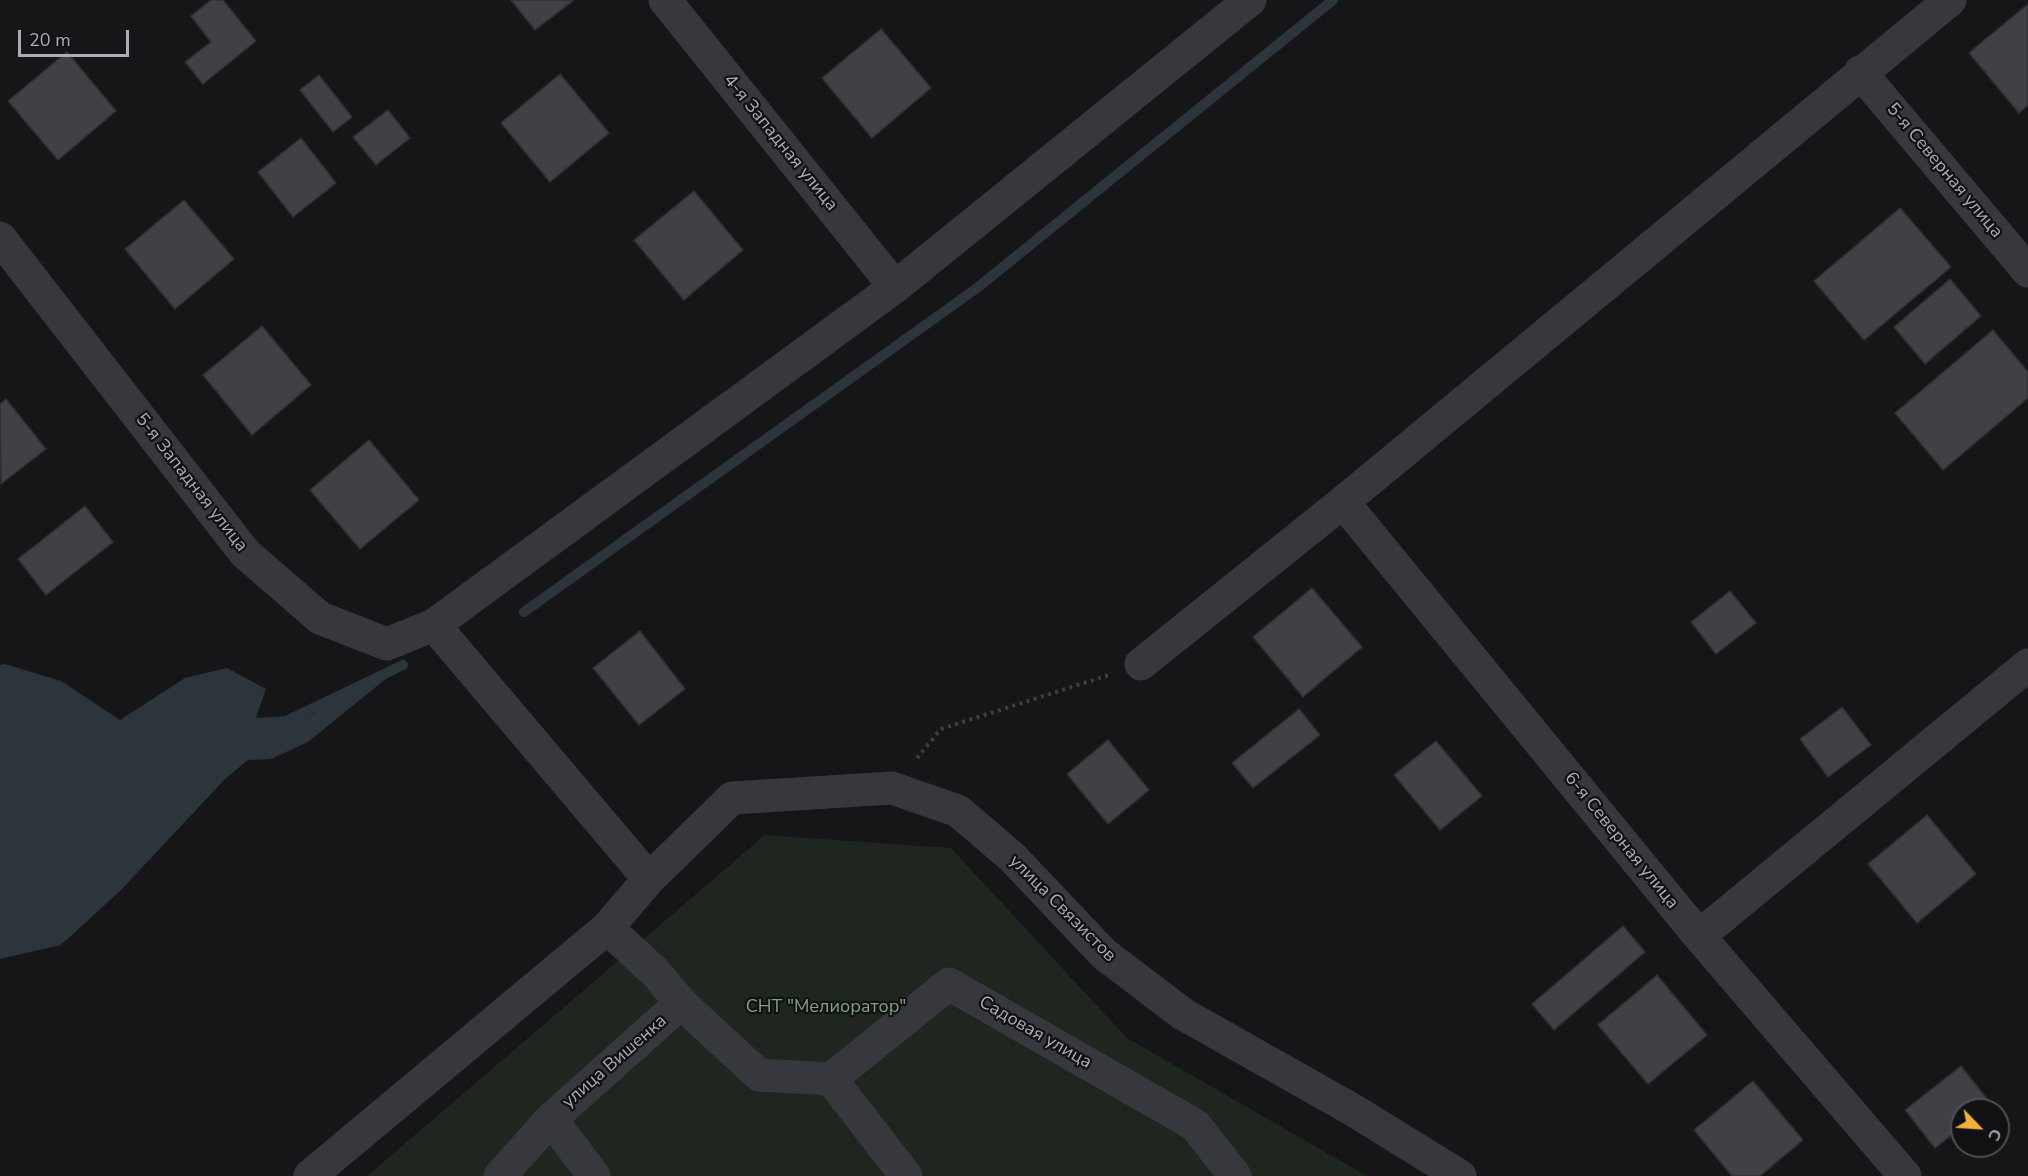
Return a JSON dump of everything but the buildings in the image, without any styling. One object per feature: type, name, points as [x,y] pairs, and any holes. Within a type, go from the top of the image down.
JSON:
[{"type":"street","name":"4-я Западная улица","points":[[665,0],[895,287]]},
{"type":"street","name":"5-я Западная улица","points":[[0,238],[245,553],[320,618],[387,644],[434,625],[895,287],[1250,0]]},
{"type":"street","points":[[1141,664],[1343,502],[1860,72],[1950,0]]},
{"type":"street","name":"5-я Северная улица","points":[[1860,72],[2028,271]]},
{"type":"street","name":"6-я Северная улица","points":[[1343,502],[1699,936],[1905,1176]]},
{"type":"street","points":[[310,1176],[607,928],[650,879],[434,625]]},
{"type":"street","points":[[1699,936],[2028,665]]},
{"type":"street","name":"улица Связистов","points":[[650,879],[732,798],[892,788],[958,811],[1012,857],[1104,954],[1183,1014],[1353,1110],[1460,1176]]},
{"type":"street","name":"улица Вишенка","points":[[594,1176],[550,1119],[681,1003],[656,973],[607,928]]},
{"type":"street","name":"Садовая улица","points":[[831,1079],[949,984],[1195,1125],[1235,1176]]},
{"type":"street","points":[[681,1003],[759,1075],[831,1079],[906,1176]]},
{"type":"street","points":[[500,1176],[550,1119]]},
{"type":"path","points":[[892,788],[941,729],[1141,664]]},
{"type":"green space","name":"СНТ \"Мелиоратор\"","points":[[765,835],[951,848],[1127,1038],[1367,1176],[367,1176]]},
{"type":"shaded area","points":[[5,664],[61,681],[120,720],[185,678],[227,668],[266,689],[256,718],[311,715],[403,665],[308,742],[271,759],[248,760],[226,778],[121,890],[61,945],[0,959],[0,665]]},
{"type":"waterway","points":[[524,612],[977,288],[1333,0]]},
{"type":"waterway","points":[[284,722],[403,665]]}]
